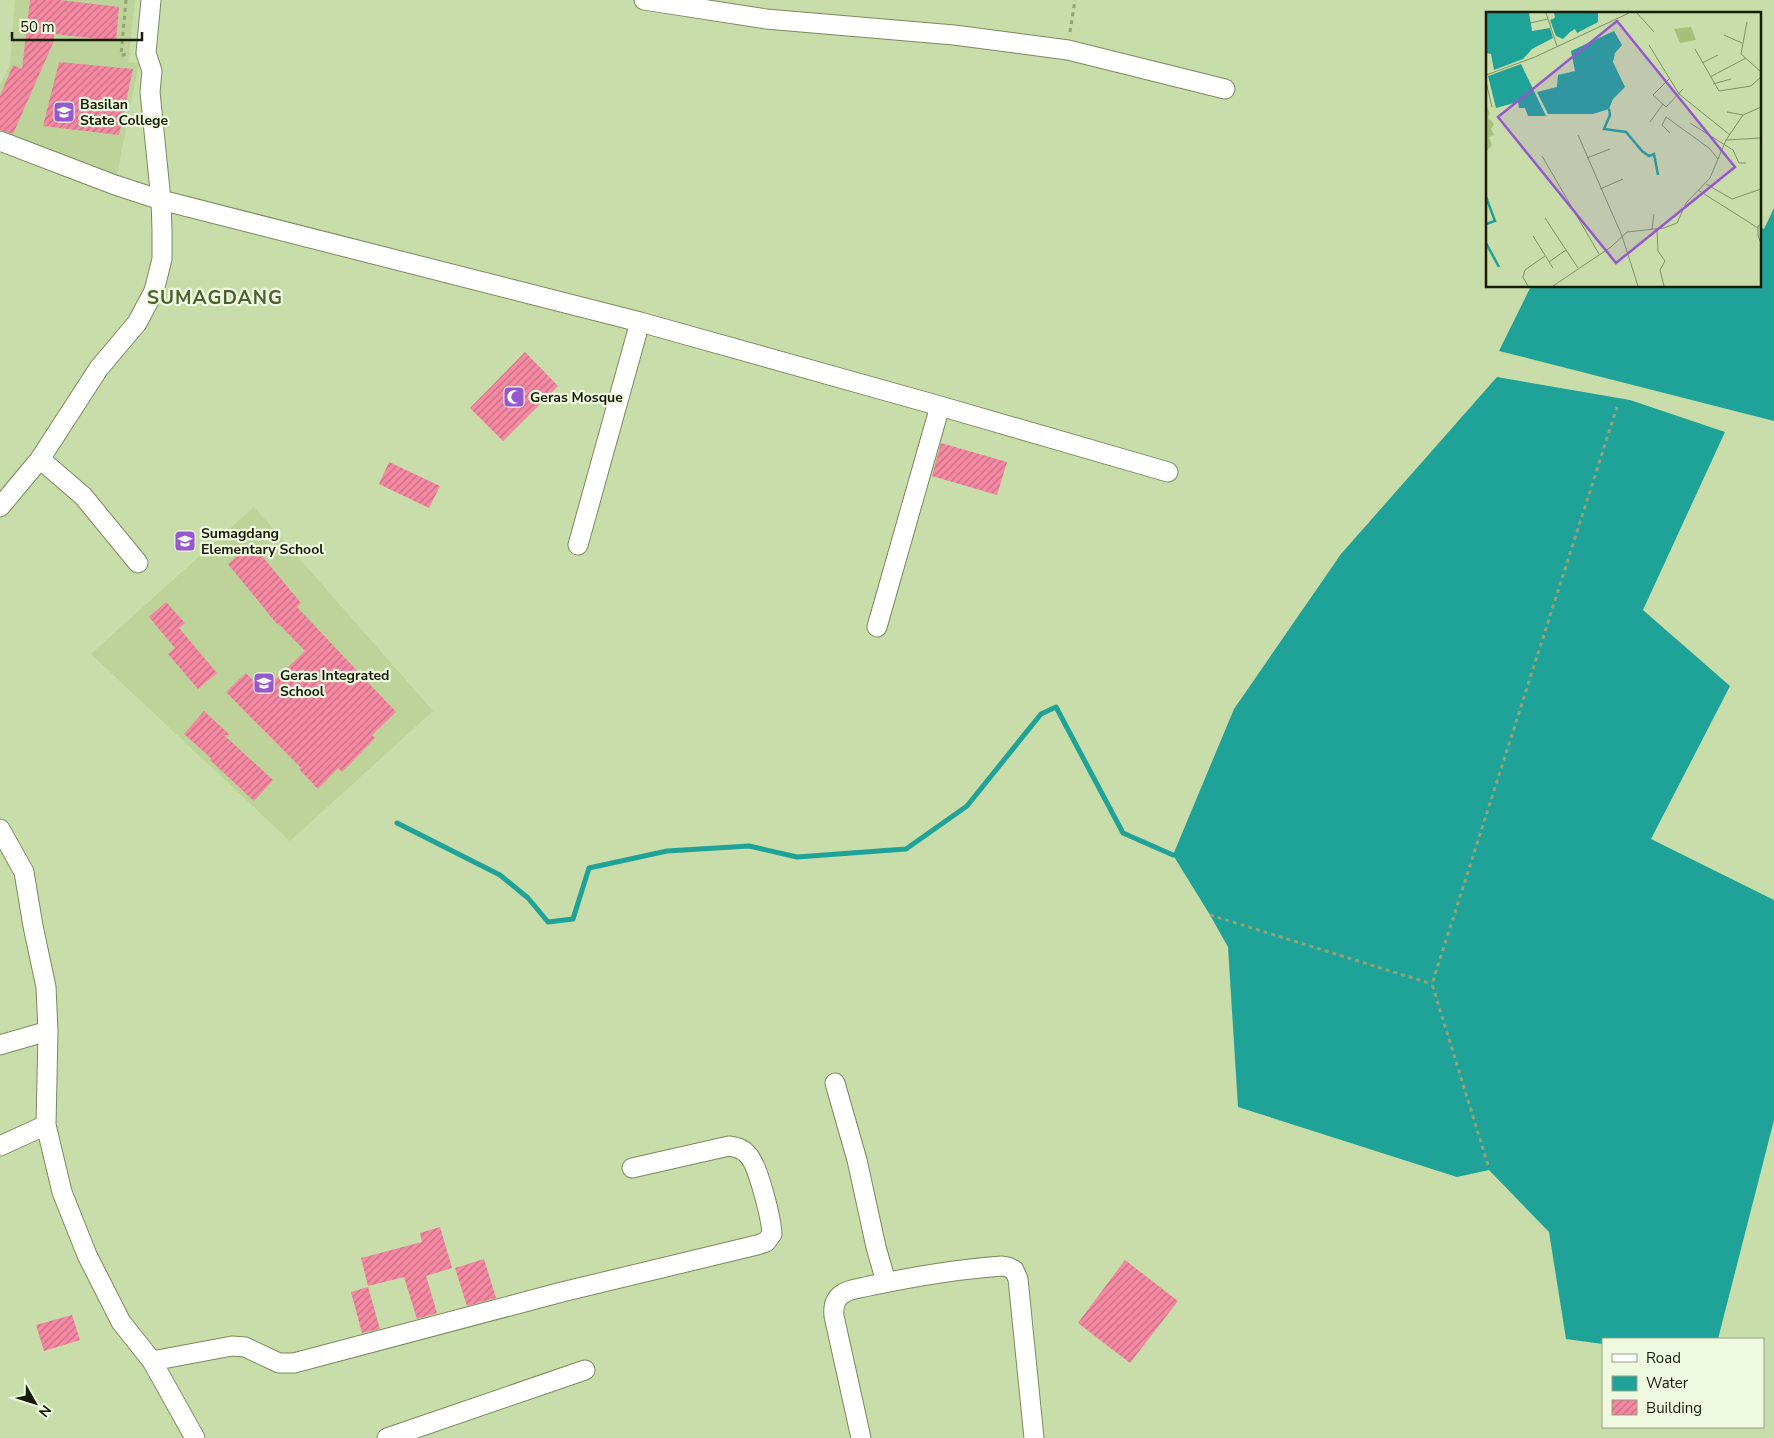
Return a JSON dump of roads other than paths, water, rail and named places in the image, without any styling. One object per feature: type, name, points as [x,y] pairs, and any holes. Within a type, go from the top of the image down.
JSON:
[{"type":"street","points":[[2,501],[40,460],[99,368],[137,323],[154,291],[162,260],[161,200],[150,92],[152,71],[146,52],[151,0]]},
{"type":"street","points":[[644,0],[766,20],[954,35],[1068,50],[1225,89]]},
{"type":"street","points":[[0,141],[115,185],[161,200],[640,322],[1168,472]]},
{"type":"street","points":[[578,546],[640,322]]},
{"type":"street","points":[[877,628],[940,406]]},
{"type":"street","points":[[40,460],[83,496],[138,564]]},
{"type":"street","points":[[0,829],[24,872],[46,987],[48,1031],[46,1126],[62,1192],[87,1255],[121,1322],[152,1361],[195,1438]]},
{"type":"street","points":[[0,1045],[48,1031]]},
{"type":"street","points":[[835,1083],[857,1160],[876,1247],[886,1282]]},
{"type":"street","points":[[0,1146],[46,1126]]},
{"type":"street","points":[[152,1361],[232,1346],[245,1347],[279,1363],[294,1363],[562,1292],[757,1245],[766,1242],[772,1234],[755,1167],[748,1154],[739,1148],[729,1146],[632,1168]]},
{"type":"street","points":[[861,1438],[834,1309],[835,1302],[845,1292],[886,1282],[988,1267],[1008,1267],[1014,1270],[1018,1279],[1034,1438]]},
{"type":"street","points":[[387,1438],[585,1370]]},
{"type":"water","points":[[1774,208],[1774,421],[1499,351],[1530,288],[1762,288],[1762,228],[1764,229]]},
{"type":"water","points":[[1497,377],[1630,400],[1725,432],[1643,610],[1730,686],[1651,839],[1774,900],[1774,1120],[1718,1338],[1602,1338],[1602,1344],[1566,1339],[1549,1232],[1489,1170],[1457,1177],[1238,1107],[1228,947],[1173,855],[1234,709],[1341,554]]},
{"type":"waterway","points":[[397,823],[500,875],[528,898],[548,922],[573,919],[589,868],[667,851],[749,846],[797,857],[906,849],[967,806],[1041,714],[1056,707],[1123,833],[1173,855]]},
{"type":"place","name":"Basilan State College","points":[[64,112]]},
{"type":"place","name":"Geras Mosque","points":[[514,397]]},
{"type":"place","name":"Sumagdang Elementary School","points":[[185,541]]},
{"type":"place","name":"Geras Integrated School","points":[[264,683]]},
{"type":"district","name":"SUMAGDANG","points":[[215,298]]}]
